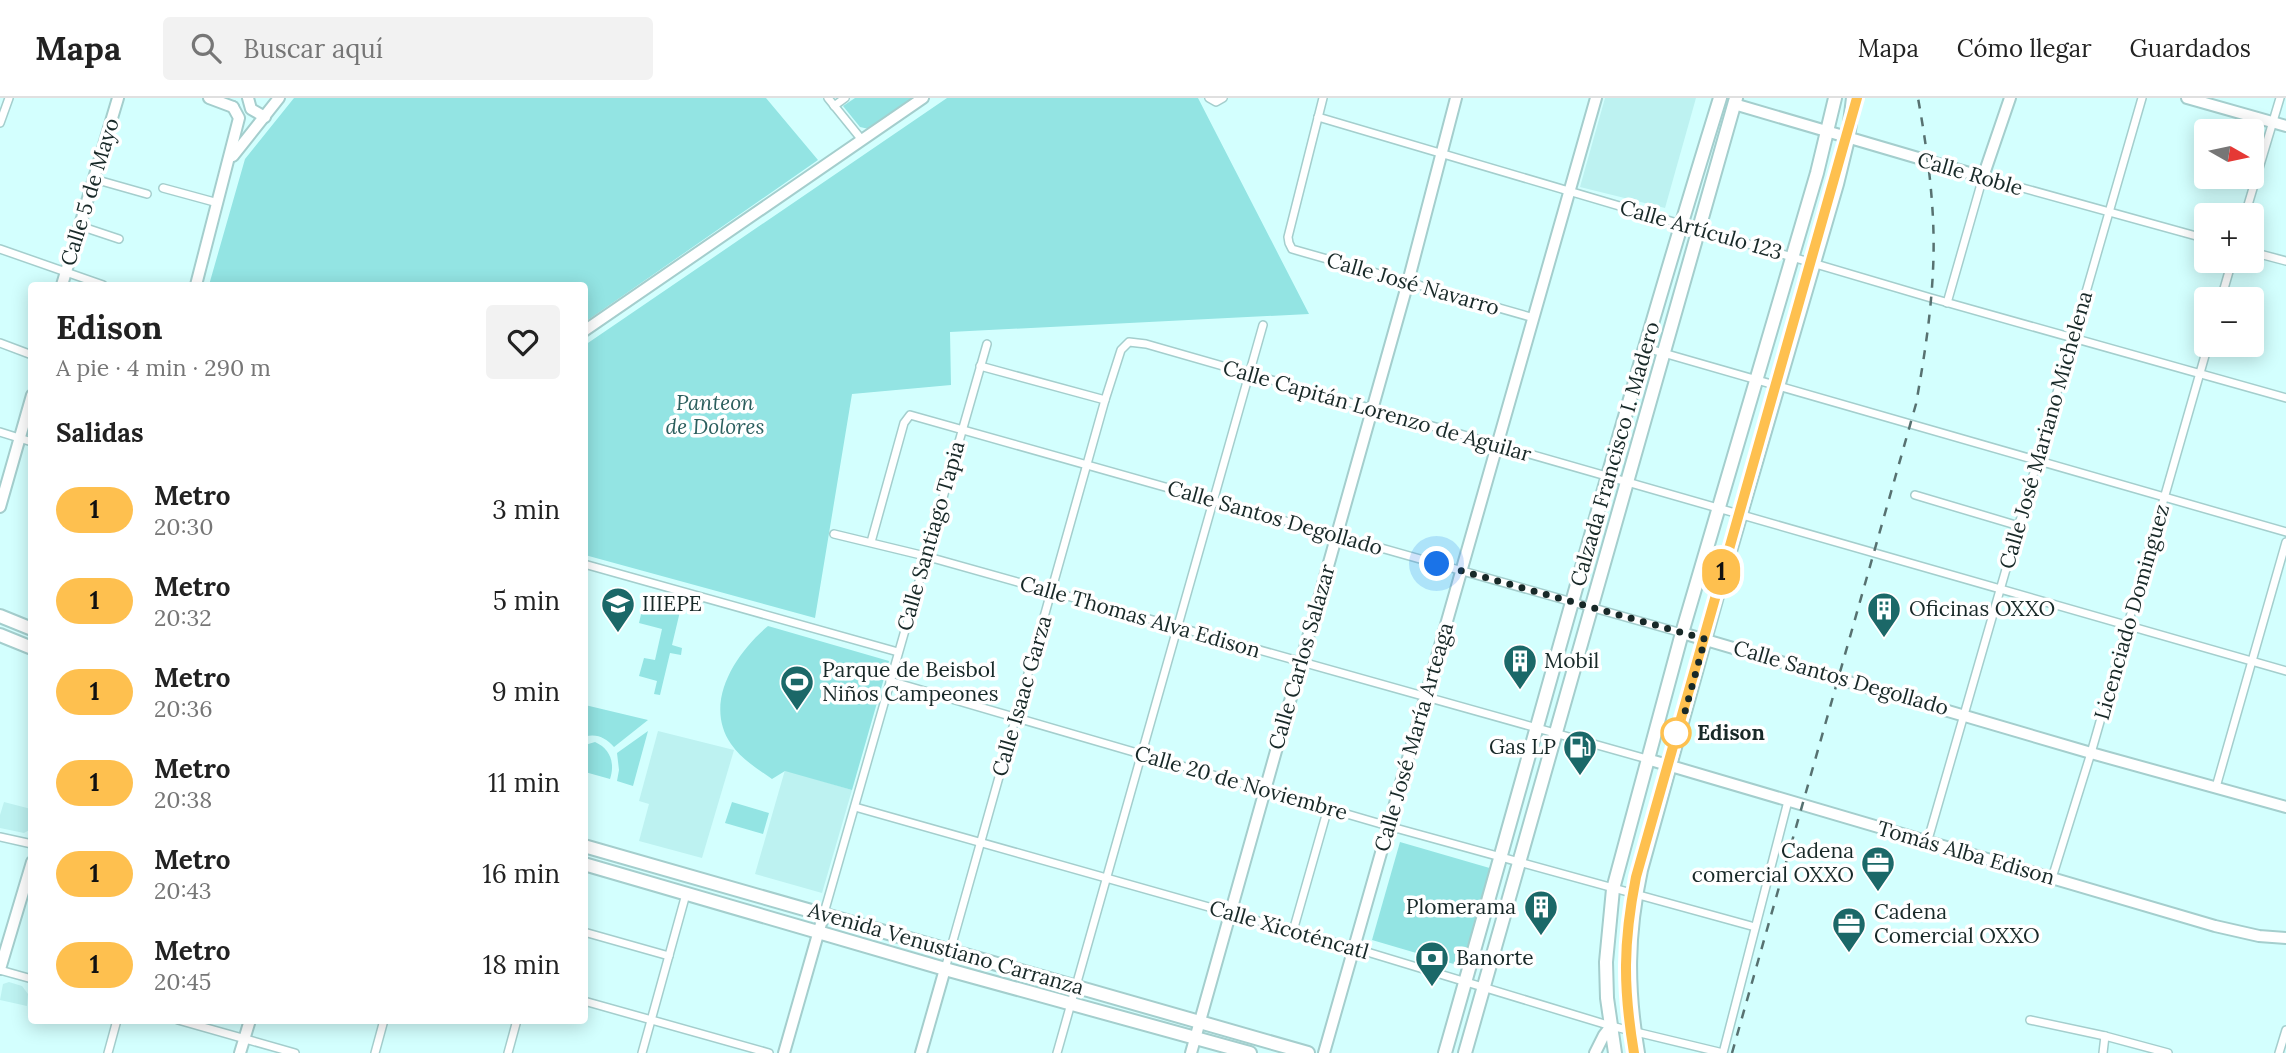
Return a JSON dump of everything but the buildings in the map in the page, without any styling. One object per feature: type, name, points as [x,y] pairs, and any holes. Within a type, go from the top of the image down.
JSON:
[{"type":"main road","name":"Calzada Francisco I. Madero","points":[[1445,1053],[1608,478],[1720,98]]},
{"type":"main road","points":[[1615,1053],[1606,961],[1613,889],[1682,633],[1828,133],[1835,98]]},
{"type":"main road","points":[[1638,1053],[1630,1003],[1629,957],[1636,895],[1705,639],[1848,139],[1853,98]]},
{"type":"main road","name":"Calzada Francisco I. Madero","points":[[1465,1053],[1735,101]]},
{"type":"main road","points":[[0,616],[28,627]]},
{"type":"main road","points":[[0,635],[28,646]]},
{"type":"main road","name":"Avenida Venustiano Carranza","points":[[588,847],[1308,1053]]},
{"type":"main road","name":"Avenida Venustiano Carranza","points":[[588,865],[945,969],[1250,1053]]},
{"type":"street","points":[[0,123],[9,98]]},
{"type":"street","name":"Calle 5 de Mayo","points":[[63,282],[118,98]]},
{"type":"street","points":[[197,282],[239,118],[233,107],[209,98]]},
{"type":"street","points":[[233,107],[247,98],[251,109],[265,117]]},
{"type":"street","points":[[228,164],[240,144],[279,98]]},
{"type":"street","points":[[828,98],[862,140]]},
{"type":"street","points":[[834,106],[845,98]]},
{"type":"street","points":[[588,328],[923,98]]},
{"type":"street","points":[[1209,98],[1216,102],[1223,98]]},
{"type":"street","points":[[1318,117],[1323,98]]},
{"type":"street","name":"Calle Carlos Salazar","points":[[1191,1053],[1408,282],[1456,98]]},
{"type":"street","name":"Calle José María Arteaga","points":[[1324,1053],[1596,98]]},
{"type":"street","points":[[1947,303],[1983,177],[2010,98]]},
{"type":"street","name":"Calle José Mariano Michelena","points":[[1927,843],[2143,98]]},
{"type":"street","points":[[2187,98],[2286,126]]},
{"type":"street","points":[[2249,203],[2280,98]]},
{"type":"street","name":"Calle Roble","points":[[1735,101],[1848,139],[2194,235]]},
{"type":"street","name":"Calle Artículo 123","points":[[1318,117],[1947,303],[2286,398]]},
{"type":"street","name":"Calle José Navarro","points":[[1318,117],[1288,237],[1292,249],[1534,318]]},
{"type":"street","points":[[94,178],[147,194]]},
{"type":"street","points":[[163,188],[218,203]]},
{"type":"street","points":[[80,226],[119,239]]},
{"type":"street","points":[[0,249],[94,282]]},
{"type":"street","points":[[2264,255],[2286,261]]},
{"type":"street","points":[[1057,1053],[1263,326]]},
{"type":"street","name":"Calle Capitán Lorenzo de Aguilar","points":[[1129,342],[1146,344],[1625,482]]},
{"type":"street","name":"Calle Isaac Garza","points":[[921,1053],[1105,400],[1121,350],[1129,342]]},
{"type":"street","points":[[0,343],[28,354]]},
{"type":"street","name":"Calle Santiago Tapia","points":[[784,1053],[987,344]]},
{"type":"street","points":[[1646,348],[2286,532]]},
{"type":"street","name":"Licenciado Dominguez","points":[[2052,878],[2091,753],[2205,357]]},
{"type":"street","points":[[980,366],[1105,400]]},
{"type":"street","points":[[0,507],[28,410]]},
{"type":"street","name":"Calle Santos Degollado","points":[[870,542],[904,423],[910,415],[1705,639],[2091,753],[2286,807]]},
{"type":"street","points":[[0,432],[28,441]]},
{"type":"street","points":[[1625,482],[2286,671]]},
{"type":"street","points":[[1915,495],[2019,526]]},
{"type":"street","name":"Calle Thomas Alva Edison","points":[[834,534],[925,556],[1647,759]]},
{"type":"street","points":[[2216,787],[2286,542]]},
{"type":"street","points":[[588,565],[898,652]]},
{"type":"street","name":"Calle 20 de Noviembre","points":[[890,681],[1388,826],[1755,927]]},
{"type":"street","name":"Tomás Alba Edison","points":[[1647,759],[2214,926],[2259,936],[2286,938]]},
{"type":"street","points":[[1723,1053],[1788,801]]},
{"type":"street","name":"Calle Xicoténcatl","points":[[855,807],[1354,948],[1612,1026],[1723,1053]]},
{"type":"street","points":[[1293,931],[1328,808]]},
{"type":"street","points":[[0,837],[28,843]]},
{"type":"street","points":[[28,876],[0,970],[28,978]]},
{"type":"street","points":[[642,1053],[686,894]]},
{"type":"street","points":[[588,933],[670,956]]},
{"type":"street","points":[[588,1002],[769,1053]]},
{"type":"street","points":[[2030,1020],[2168,1053]]},
{"type":"street","points":[[108,1053],[116,1024]]},
{"type":"street","points":[[192,1024],[295,1053]]},
{"type":"street","points":[[240,1053],[249,1024]]},
{"type":"street","points":[[375,1053],[383,1024]]},
{"type":"street","points":[[508,1053],[516,1024]]},
{"type":"street","points":[[1595,1053],[1612,1026]]},
{"type":"street","points":[[2279,1053],[2286,1030]]},
{"type":"street","points":[[2103,1053],[2105,1036]]},
{"type":"shaded area","points":[[1605,98],[1696,98],[1665,208],[1580,187]]},
{"type":"shaded area","points":[[658,731],[734,750],[702,858],[639,841],[649,804],[639,801]]},
{"type":"shaded area","points":[[785,770],[852,790],[822,893],[755,874]]},
{"type":"shaded area","points":[[4,802],[28,808],[28,831],[24,833],[0,828]]},
{"type":"shaded area","points":[[9,982],[22,986],[28,994],[27,1006],[0,1000],[3,984]]},
{"type":"green space","points":[[294,98],[766,98],[818,160],[588,320],[588,282],[210,282],[245,159]]},
{"type":"green space","points":[[855,98],[915,98],[869,129],[860,127],[843,106]]},
{"type":"green space","name":"Panteon de Dolores","points":[[947,98],[1198,98],[1309,314],[950,332],[951,385],[852,394],[815,618],[588,556],[588,343]]},
{"type":"green space","points":[[646,593],[682,603],[672,645],[682,648],[681,655],[670,653],[660,695],[654,694],[657,681],[639,676],[644,658],[655,660],[662,629],[639,623]]},
{"type":"green space","name":"Parque de Beisbol Niños Campeones","points":[[768,626],[889,661],[852,790],[785,771],[772,779],[745,759],[731,744],[723,728],[720,712],[727,680],[744,650]]},
{"type":"green space","points":[[588,706],[648,720],[614,747],[601,737],[588,737]]},
{"type":"green space","points":[[648,731],[633,786],[617,781],[617,753]]},
{"type":"green space","points":[[595,742],[608,753],[612,768],[610,779],[588,773],[588,744]]},
{"type":"green space","points":[[732,802],[769,813],[763,834],[725,823]]},
{"type":"green space","points":[[1400,842],[1493,869],[1464,967],[1372,940]]},
{"type":"railway","points":[[1634,1053],[1626,965],[1636,877],[1857,98]]},
{"type":"railway","points":[[1732,1053],[1916,404],[1929,320],[1934,249],[1930,184],[1918,98]]},
{"type":"metro line","name":"1","points":[[1634,1053],[1625,991],[1625,958],[1636,877],[1857,98]]},
{"type":"place","name":"IIIEPE","points":[[618,634]]},
{"type":"place","name":"Oficinas OXXO","points":[[1884,639]]},
{"type":"place","name":"Mobil","points":[[1520,691]]},
{"type":"place","name":"Parque de Beisbol Niños Campeones","points":[[797,712]]},
{"type":"place","name":"Edison","points":[[1676,733]]},
{"type":"place","name":"Gas LP","points":[[1580,777]]},
{"type":"place","name":"Cadena comercial OXXO","points":[[1878,893]]},
{"type":"place","name":"Plomerama","points":[[1541,937]]},
{"type":"place","name":"Cadena Comercial OXXO","points":[[1849,954]]},
{"type":"place","name":"Banorte","points":[[1432,988]]},
{"type":"route","points":[[1437,564],[1705,639],[1677,741],[1676,733]]}]
